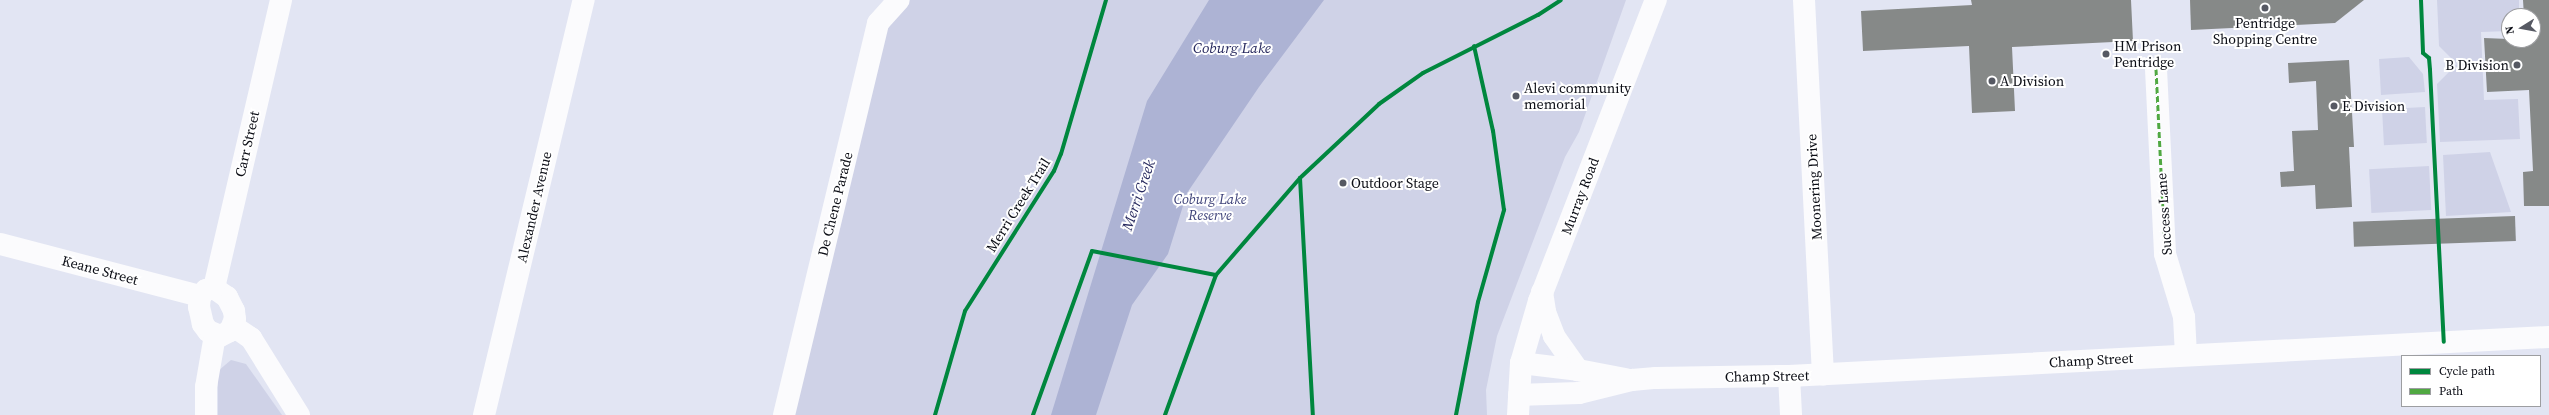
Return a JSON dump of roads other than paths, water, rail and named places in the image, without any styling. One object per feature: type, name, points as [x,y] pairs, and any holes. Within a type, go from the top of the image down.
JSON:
[{"type":"street","name":"Carr Street","points":[[207,292],[281,0]]},
{"type":"street","name":"Alexander Avenue","points":[[484,415],[584,0]]},
{"type":"street","name":"De Chene Parade","points":[[784,415],[878,23],[899,0]]},
{"type":"street","name":"Murray Road","points":[[1519,405],[1521,363],[1542,291],[1656,0]]},
{"type":"street","name":"Moonering Drive","points":[[1804,0],[1823,375]]},
{"type":"street","name":"Success Lane","points":[[2156,69],[2165,254],[2184,317],[2186,355]]},
{"type":"street","name":"Keane Street","points":[[0,244],[207,292]]},
{"type":"street","points":[[1542,291],[1545,312],[1554,336],[1578,370]]},
{"type":"street","points":[[206,415],[206,387],[224,330],[235,319],[232,304],[227,297],[207,292],[199,307],[203,324],[224,330],[250,338],[299,415]]},
{"type":"street","name":"Champ Street","points":[[1521,363],[1578,370],[1632,380],[1823,375],[2549,337]]},
{"type":"street","points":[[1789,376],[1791,415]]},
{"type":"street","name":"Champ Street","points":[[1519,405],[1579,393],[1632,380]]},
{"type":"water","name":"Coburg Lake","points":[[1209,0],[1324,0],[1259,87],[1187,193],[1168,254],[1132,305],[1096,415],[1051,415],[1147,101]]},
{"type":"place","name":"Pentridge Shopping Centre","points":[[2265,8]]},
{"type":"place","name":"HM Prison Pentridge","points":[[2106,54]]},
{"type":"place","name":"B Division","points":[[2517,65]]},
{"type":"place","name":"A Division","points":[[1992,81]]},
{"type":"place","name":"Alevi community memorial","points":[[1516,96]]},
{"type":"place","name":"E Division","points":[[2334,106]]},
{"type":"place","name":"Outdoor Stage","points":[[1343,183]]},
{"type":"water label","name":"Merri Creek","points":[[1138,195]]},
{"type":"park label","name":"Coburg Lake Reserve","points":[[1210,208]]}]
